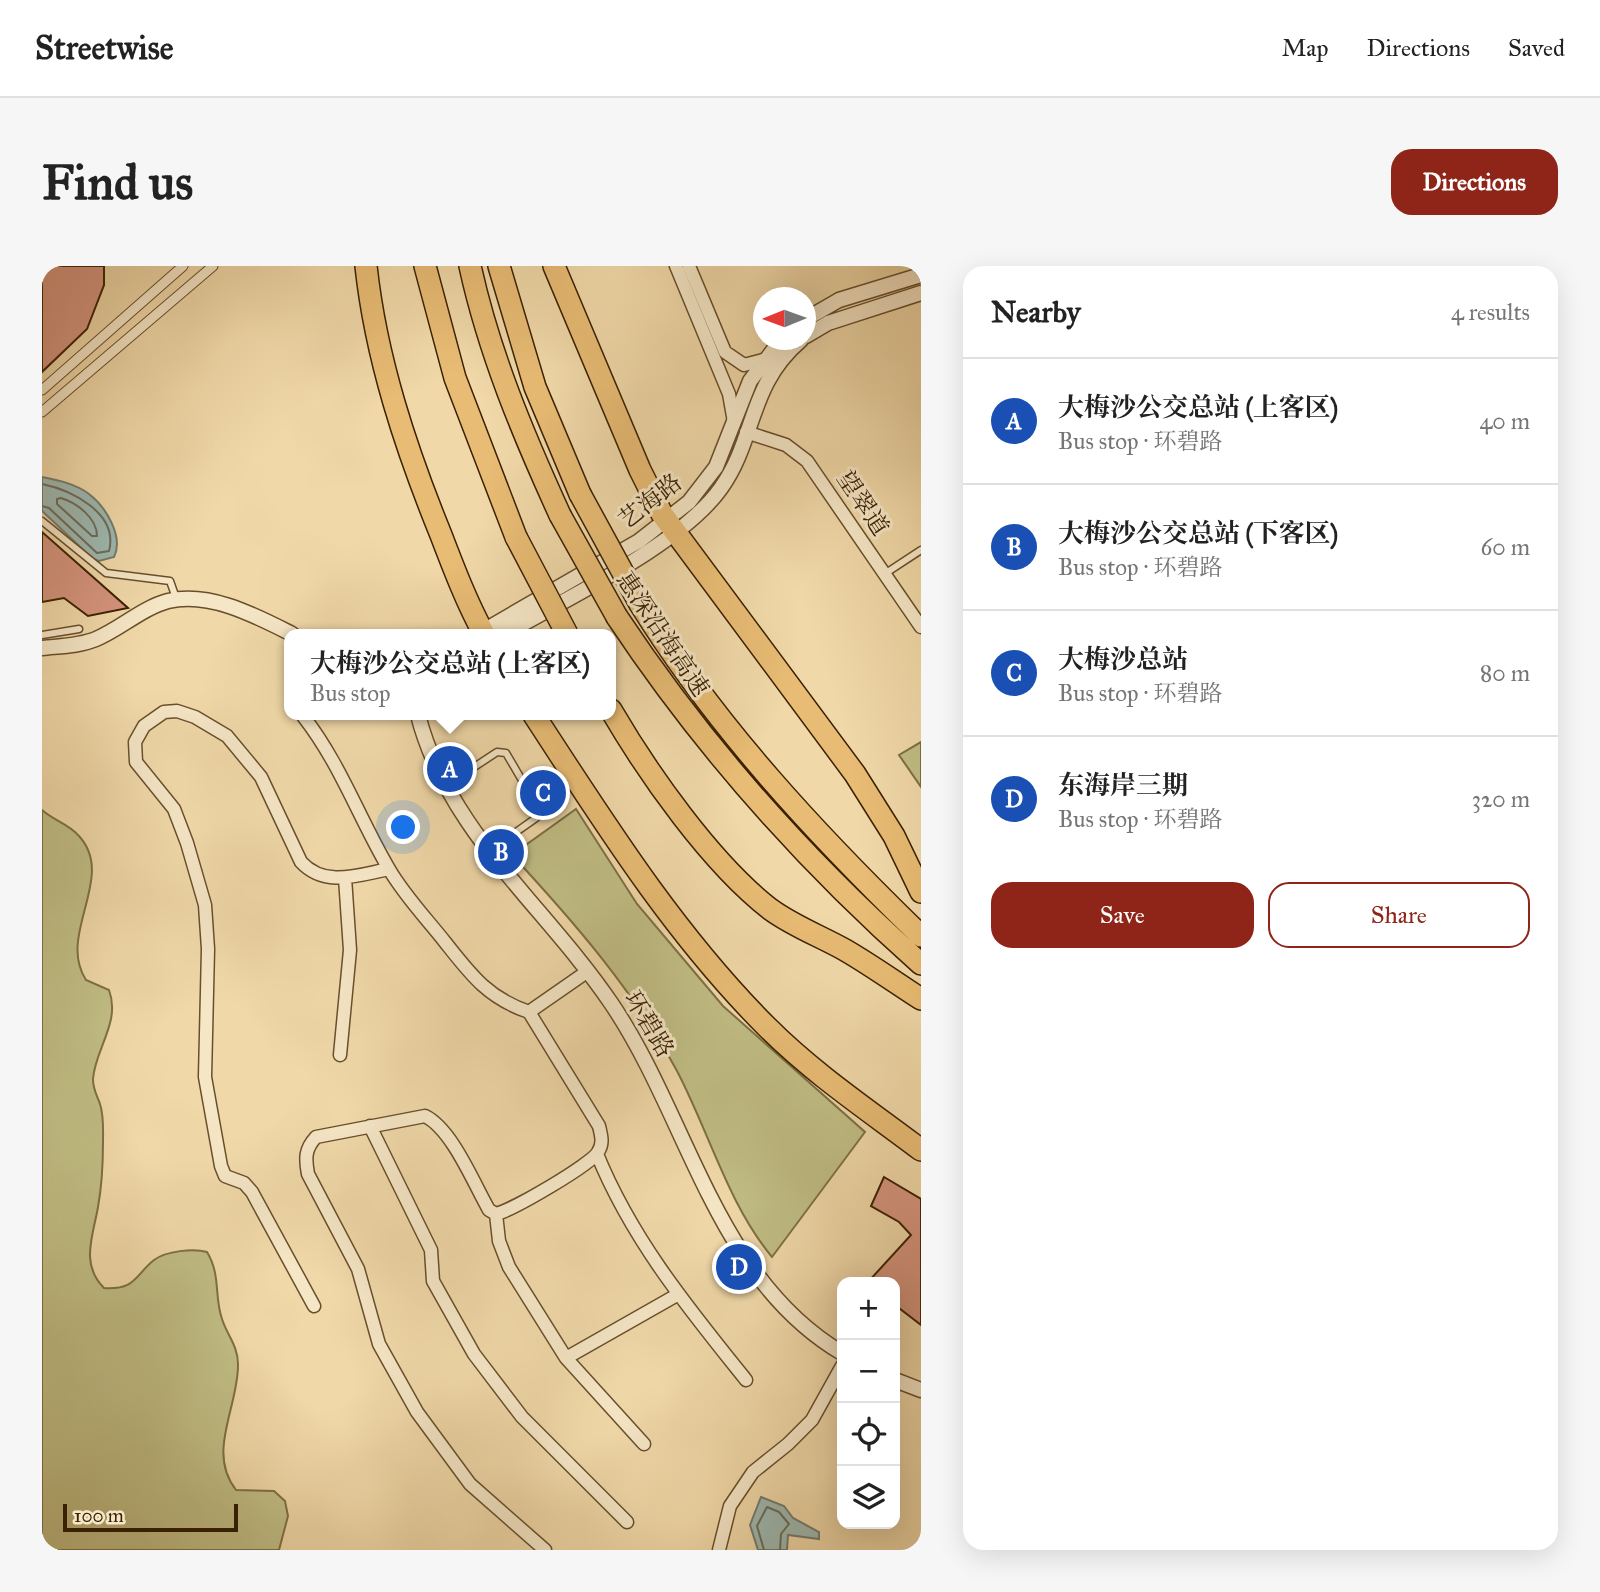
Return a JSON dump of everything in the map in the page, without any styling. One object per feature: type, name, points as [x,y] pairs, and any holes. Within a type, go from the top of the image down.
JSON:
[{"type":"highway","points":[[366,266],[383,358],[402,430],[479,629]]},
{"type":"highway","points":[[425,266],[455,378],[516,537],[563,629]]},
{"type":"highway","name":"惠深沿海高速","points":[[470,266],[498,365],[526,440],[560,515],[617,617],[654,673],[743,784],[921,964]]},
{"type":"highway","points":[[499,266],[535,387],[580,494],[640,604],[687,677],[744,749],[826,841],[921,936]]},
{"type":"highway","points":[[554,266],[640,470],[671,527],[855,774],[894,836],[921,892]]},
{"type":"highway","points":[[616,717],[698,834],[748,891],[796,926],[845,951],[921,999]]},
{"type":"highway","points":[[537,720],[648,887],[727,983],[768,1028],[842,1093],[921,1150]]},
{"type":"street","points":[[42,390],[183,266]]},
{"type":"street","points":[[42,412],[214,266]]},
{"type":"street","points":[[676,266],[729,394],[734,422]]},
{"type":"street","points":[[689,266],[725,352],[744,365],[763,360]]},
{"type":"street","points":[[816,313],[839,300],[921,275]]},
{"type":"street","points":[[816,330],[828,323],[921,293]]},
{"type":"street","name":"艺海路","points":[[513,629],[671,527],[712,475],[750,381],[772,350]]},
{"type":"street","name":"艺海路","points":[[488,629],[702,510],[723,485],[766,380],[792,350]]},
{"type":"street","name":"望翠道","points":[[746,432],[786,445],[807,461],[921,627]]},
{"type":"street","points":[[42,648],[92,641],[160,604],[177,600],[211,602],[233,608],[284,630]]},
{"type":"street","points":[[314,1306],[251,1192],[244,1183],[225,1176],[221,1167],[205,1077],[208,949],[205,905],[187,843],[174,810],[136,761],[135,742],[144,726],[164,712],[177,711],[195,717],[227,736],[261,777],[301,862],[311,873],[324,878],[345,878],[389,869]]},
{"type":"street","points":[[306,720],[340,770],[389,869],[472,975],[493,996],[529,1012],[599,1126],[602,1141],[597,1154],[525,1201],[496,1214]]},
{"type":"street","name":"环碧路","points":[[420,720],[445,787],[488,852],[555,927],[588,971],[647,1062],[719,1214],[744,1256],[792,1313],[837,1349]]},
{"type":"street","points":[[340,1055],[350,950],[345,878]]},
{"type":"street","points":[[529,1012],[588,971]]},
{"type":"street","points":[[496,1214],[489,1210],[435,1121],[425,1116],[413,1116],[316,1137],[308,1146],[305,1159],[308,1174],[358,1269],[379,1343],[417,1412],[470,1484],[545,1550]]},
{"type":"street","points":[[370,1126],[430,1250],[433,1281],[474,1354],[522,1417],[627,1522]]},
{"type":"street","points":[[597,1154],[631,1224],[677,1294],[746,1380]]},
{"type":"street","points":[[496,1214],[499,1241],[509,1268],[566,1358],[644,1444]]},
{"type":"street","points":[[566,1358],[677,1294]]},
{"type":"street","points":[[719,1550],[730,1506],[753,1472],[788,1444],[811,1420],[837,1375]]},
{"type":"street","points":[[900,1382],[921,1390]]},
{"type":"lane","points":[[42,520],[106,573],[170,581],[177,600]]},
{"type":"lane","points":[[886,573],[921,550]]},
{"type":"lane","points":[[42,635],[79,629]]},
{"type":"lane","points":[[445,787],[497,752],[506,753],[540,811],[536,818],[488,852]]},
{"type":"shaded area","points":[[921,742],[921,787],[899,755]]},
{"type":"shaded area","points":[[576,809],[637,904],[723,1006],[865,1132],[772,1257],[743,1214],[677,1071],[642,1013],[602,958],[512,855]]},
{"type":"shaded area","points":[[42,810],[74,831],[89,851],[92,868],[78,944],[79,962],[86,980],[109,990],[112,1002],[110,1024],[93,1079],[103,1118],[103,1133],[100,1191],[90,1249],[92,1269],[104,1288],[123,1287],[154,1260],[166,1254],[188,1250],[207,1252],[216,1277],[222,1319],[238,1358],[237,1380],[226,1428],[224,1460],[236,1490],[274,1491],[285,1501],[288,1516],[279,1550],[42,1550]]},
{"type":"water","points":[[42,477],[73,485],[95,500],[107,514],[115,532],[117,541],[114,557],[99,561],[93,559],[42,511]]},
{"type":"water","points":[[761,1497],[784,1506],[793,1518],[819,1532],[819,1539],[788,1535],[787,1550],[758,1550],[750,1525]]},
{"type":"building","points":[[42,266],[104,266],[104,285],[87,329],[42,372]]},
{"type":"building","points":[[42,532],[128,608],[88,616],[64,598],[42,602]]},
{"type":"building","points":[[884,1177],[921,1199],[921,1325],[900,1309],[900,1277],[873,1277],[911,1235],[899,1222],[871,1206]]},
{"type":"place","name":"大梅沙公交总站 (上客区)","points":[[450,769]]},
{"type":"place","name":"大梅沙总站","points":[[543,793]]},
{"type":"place","name":"大梅沙公交总站 (下客区)","points":[[501,852]]},
{"type":"place","name":"东海岸三期","points":[[739,1267]]}]
